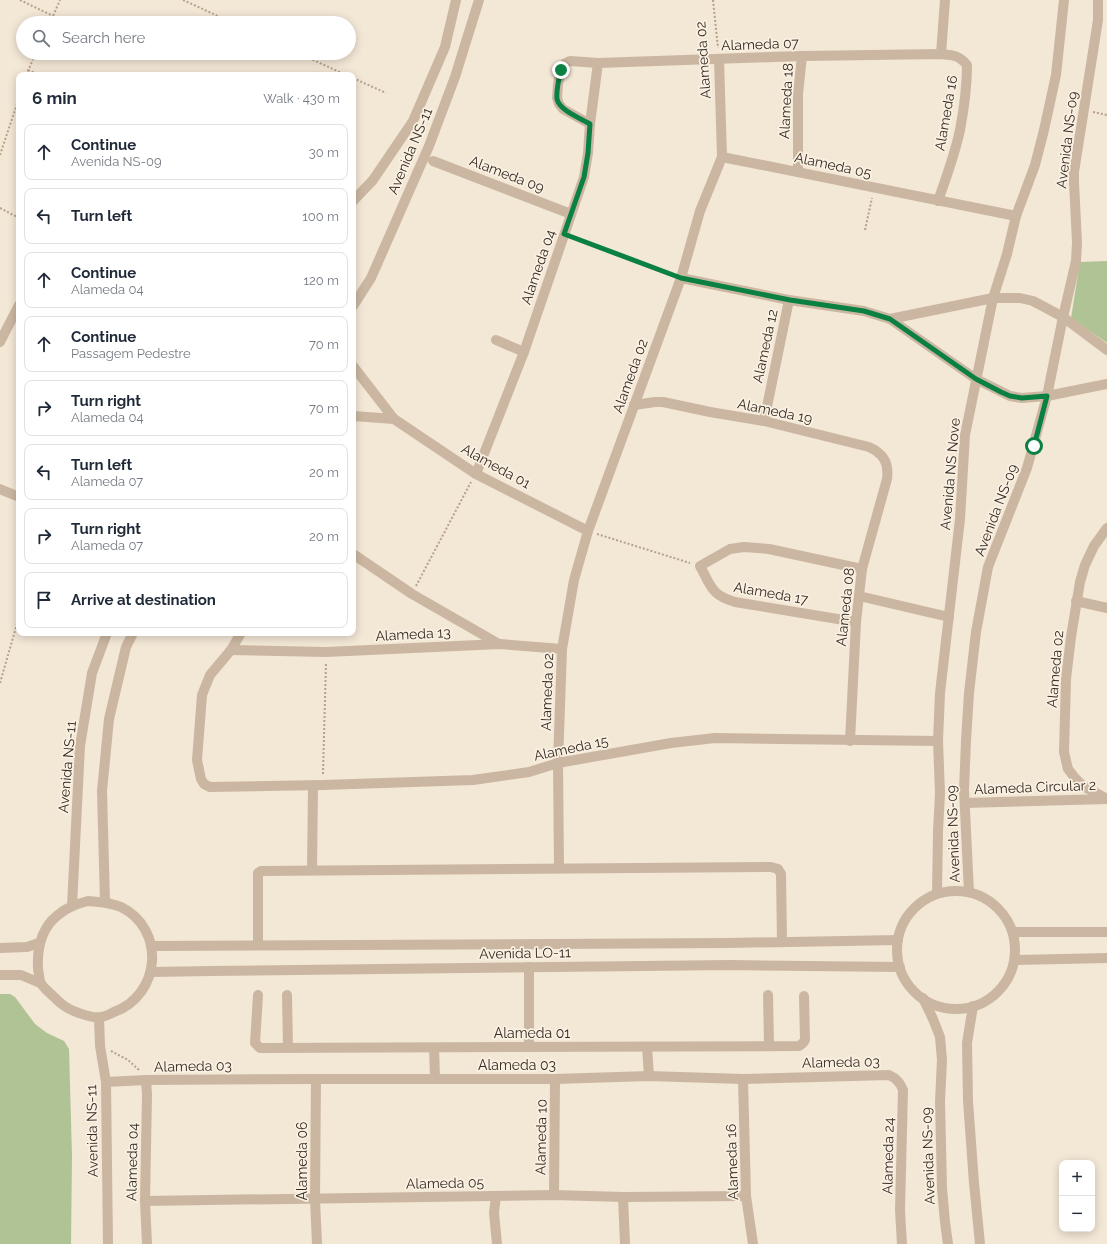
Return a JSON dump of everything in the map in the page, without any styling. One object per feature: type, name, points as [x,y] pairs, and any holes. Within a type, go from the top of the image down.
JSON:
[{"type":"street","name":"Avenida NS-11","points":[[356,198],[373,180],[413,121],[445,47],[456,0]]},
{"type":"street","name":"Avenida NS-11","points":[[356,301],[370,278],[429,146],[455,77],[479,0]]},
{"type":"street","name":"Alameda 16","points":[[938,201],[950,167],[960,130],[967,82],[967,65],[963,59],[955,56],[940,54],[946,0]]},
{"type":"street","name":"Avenida NS Nove","points":[[940,793],[938,741],[940,693],[960,519],[965,435],[993,298],[1007,254],[1016,216],[1035,165],[1044,130],[1056,75],[1064,0]]},
{"type":"street","name":"Avenida NS-09","points":[[969,892],[965,803],[966,741],[969,693],[976,632],[988,568],[1027,468],[1047,396],[1076,261],[1077,243],[1074,182],[1098,20],[1098,0]]},
{"type":"street","name":"Alameda 07","points":[[590,124],[563,109],[557,98],[561,70],[564,64],[570,61],[598,63],[802,56],[940,54]]},
{"type":"street","name":"Alameda 18","points":[[798,172],[798,94],[802,56]]},
{"type":"street","name":"Alameda 02","points":[[559,868],[558,763],[562,649],[574,580],[588,531],[681,278],[700,211],[722,157],[719,59]]},
{"type":"street","name":"Alameda 04","points":[[476,474],[524,352],[584,177],[598,63]]},
{"type":"street","name":"Alameda 05","points":[[722,157],[1016,216]]},
{"type":"street","name":"Alameda 09","points":[[433,161],[571,214]]},
{"type":"street","points":[[681,278],[790,300],[864,311],[890,319],[976,379],[1010,396],[1022,398],[1047,396],[1107,384]]},
{"type":"street","points":[[890,319],[993,298],[1020,298],[1033,301],[1063,317],[1107,350]]},
{"type":"street","name":"Alameda 12","points":[[764,421],[790,300]]},
{"type":"street","points":[[0,342],[16,311]]},
{"type":"street","points":[[496,340],[524,352]]},
{"type":"street","points":[[356,370],[394,419]]},
{"type":"street","name":"Alameda 19","points":[[634,405],[663,402],[764,421],[869,447],[877,450],[886,462],[888,469],[887,479]]},
{"type":"street","points":[[356,416],[394,419]]},
{"type":"street","name":"Alameda 01","points":[[394,419],[476,474],[588,531]]},
{"type":"street","name":"Alameda 08","points":[[850,741],[856,622],[862,569],[887,479]]},
{"type":"street","points":[[0,489],[16,496]]},
{"type":"street","name":"Alameda 02","points":[[1107,528],[1094,546],[1085,565],[1076,601],[1066,679],[1064,752],[1068,768],[1075,778],[1083,786],[1107,799]]},
{"type":"street","points":[[700,566],[730,549],[744,547],[769,549],[862,569]]},
{"type":"street","name":"Alameda 13","points":[[356,556],[412,594],[500,644]]},
{"type":"street","name":"Alameda 17","points":[[700,566],[714,592],[725,599],[734,602],[856,622]]},
{"type":"street","points":[[859,596],[949,617]]},
{"type":"street","points":[[1076,601],[1107,608]]},
{"type":"street","name":"Avenida NS-11","points":[[72,906],[80,746],[92,673],[105,636]]},
{"type":"street","points":[[105,902],[102,784],[109,719],[126,647],[132,636]]},
{"type":"street","points":[[231,650],[238,636]]},
{"type":"street","name":"Alameda 13","points":[[231,650],[326,652],[500,644],[562,649]]},
{"type":"street","name":"Alameda 15","points":[[231,650],[210,675],[202,696],[197,760],[201,779],[204,784],[210,787],[473,780],[529,772],[558,763],[671,743],[715,738],[938,741]]},
{"type":"street","points":[[312,870],[318,785]]},
{"type":"street","name":"Avenida NS-09","points":[[937,893],[940,793]]},
{"type":"street","name":"Alameda Circular 2","points":[[965,803],[1107,799]]},
{"type":"street","points":[[258,945],[259,871],[559,868],[778,868],[781,874],[782,942]]},
{"type":"street","points":[[957,891],[969,892],[988,900],[1003,914],[1013,932],[1016,946],[1015,960],[1010,976],[1000,989],[988,999],[973,1006],[963,1008],[941,1007],[923,998],[909,984],[900,967],[897,949],[898,940],[904,923],[914,909],[928,898],[937,893],[957,891]]},
{"type":"street","points":[[0,975],[21,975],[40,983],[64,1006],[84,1015],[99,1018],[130,1004],[139,995],[146,984],[151,972],[153,959],[151,946],[145,930],[135,917],[121,907],[105,902],[88,901],[72,906],[57,915],[46,928],[39,943],[37,957],[40,983]]},
{"type":"street","points":[[1013,932],[1107,932]]},
{"type":"street","name":"Avenida LO-11","points":[[151,946],[898,940]]},
{"type":"street","points":[[0,948],[27,947],[39,943]]},
{"type":"street","points":[[1015,960],[1107,958]]},
{"type":"street","name":"Avenida LO-11","points":[[151,972],[730,965],[900,967]]},
{"type":"street","points":[[528,967],[529,1047]]},
{"type":"street","name":"Alameda 01","points":[[258,995],[255,1043],[260,1048],[799,1046],[804,1043],[805,1040],[804,996]]},
{"type":"street","points":[[287,995],[288,1048]]},
{"type":"street","points":[[768,995],[769,1045]]},
{"type":"street","name":"Avenida NS-09","points":[[923,998],[940,1037],[942,1060],[940,1101],[942,1188],[948,1244]]},
{"type":"street","points":[[973,1006],[967,1043],[968,1101],[980,1244]]},
{"type":"street","name":"Avenida NS-11","points":[[99,1018],[100,1046],[106,1082],[108,1244]]},
{"type":"street","points":[[647,1047],[649,1076]]},
{"type":"street","points":[[434,1048],[435,1078]]},
{"type":"street","name":"Alameda 03","points":[[106,1082],[146,1080],[435,1078],[555,1079],[649,1076],[743,1079],[889,1075]]},
{"type":"street","name":"Alameda 24","points":[[889,1075],[898,1081],[902,1090],[900,1210],[902,1244]]},
{"type":"street","name":"Alameda 06","points":[[316,1079],[315,1199],[317,1244]]},
{"type":"street","name":"Alameda 10","points":[[554,1195],[555,1079]]},
{"type":"street","name":"Alameda 16","points":[[743,1079],[746,1196],[753,1244]]},
{"type":"street","name":"Alameda 04","points":[[146,1080],[145,1201],[147,1244]]},
{"type":"street","name":"Alameda 05","points":[[145,1201],[554,1195],[623,1197],[746,1196]]},
{"type":"street","points":[[496,1196],[494,1214],[497,1244]]},
{"type":"street","points":[[623,1197],[625,1244]]},
{"type":"path","points":[[20,0],[53,16],[60,0]]},
{"type":"path","points":[[183,0],[218,16]]},
{"type":"path","name":"Alameda 02","points":[[713,0],[719,59]]},
{"type":"path","points":[[33,60],[28,70],[33,72]]},
{"type":"path","points":[[313,60],[339,72]]},
{"type":"path","points":[[356,79],[386,93]]},
{"type":"path","points":[[0,155],[16,107]]},
{"type":"path","points":[[1084,110],[1107,115]]},
{"type":"path","points":[[865,230],[874,187]]},
{"type":"path","points":[[0,208],[16,216]]},
{"type":"path","points":[[564,234],[681,278]]},
{"type":"path","points":[[412,594],[476,474]]},
{"type":"path","points":[[588,531],[700,566]]},
{"type":"path","points":[[0,683],[16,627]]},
{"type":"path","points":[[318,785],[326,652]]},
{"type":"path","points":[[100,1046],[128,1060],[140,1071],[146,1080]]},
{"type":"green space","points":[[1107,261],[1107,343],[1071,318],[1080,262]]},
{"type":"green space","points":[[0,994],[10,994],[15,997],[35,1024],[47,1033],[64,1041],[69,1049],[72,1156],[71,1244],[0,1244]]},
{"type":"route","points":[[561,70],[557,98],[559,104],[563,109],[590,124],[588,153],[584,177],[564,234],[681,278],[790,300],[864,311],[890,319],[976,379],[1001,392],[1010,396],[1022,398],[1047,396],[1034,446]]}]
